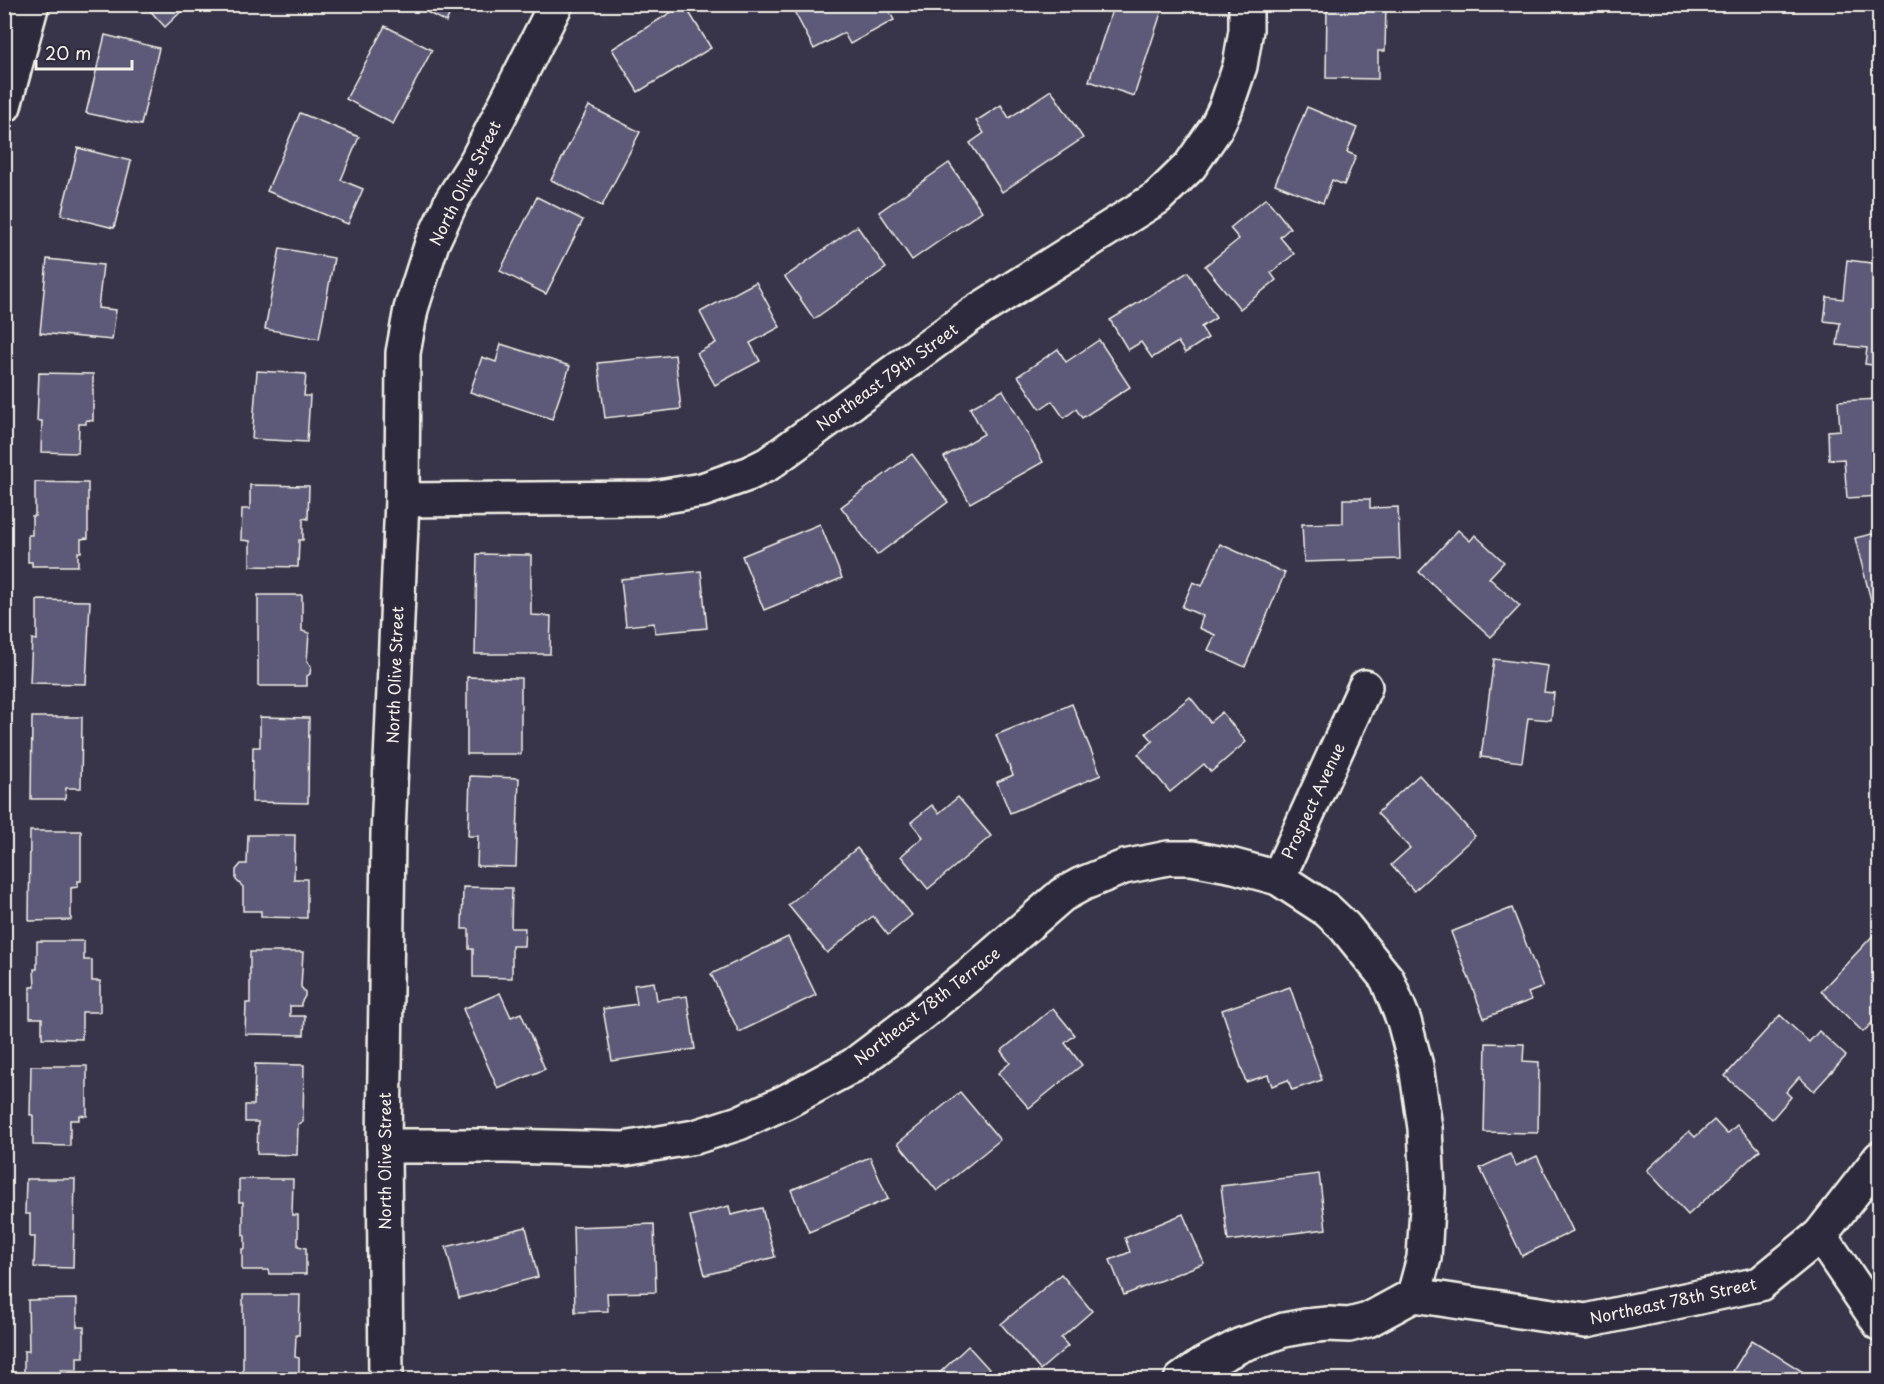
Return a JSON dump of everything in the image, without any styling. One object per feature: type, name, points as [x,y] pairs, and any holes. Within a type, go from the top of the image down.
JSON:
[{"type":"street","points":[[4,106],[32,4]]},
{"type":"street","name":"North Olive Street","points":[[386,1380],[384,1146],[388,833],[402,500],[403,353],[411,309],[432,243],[452,200],[477,160],[556,4]]},
{"type":"street","name":"Northeast 79th Street","points":[[402,500],[653,498],[702,490],[748,474],[768,464],[971,315],[1157,198],[1190,166],[1216,128],[1240,66],[1246,17]]},
{"type":"street","name":"Prospect Avenue","points":[[1365,687],[1278,878],[1327,910],[1360,944],[1387,979],[1404,1021],[1416,1066],[1425,1128],[1428,1191],[1424,1258],[1414,1295]]},
{"type":"street","name":"Northeast 78th Terrace","points":[[384,1146],[624,1149],[695,1137],[739,1123],[785,1102],[854,1065],[970,974],[1062,895],[1082,884],[1125,867],[1168,858],[1192,858],[1278,878]]},
{"type":"street","name":"Northeast 78th Street","points":[[1414,1295],[1586,1321],[1760,1284],[1820,1235],[1880,1158]]},
{"type":"street","points":[[1820,1235],[1880,1324]]},
{"type":"street","points":[[1181,1380],[1202,1365],[1241,1345],[1284,1330],[1328,1324],[1348,1325],[1368,1320],[1414,1295]]},
{"type":"building","points":[[144,4],[189,4],[165,27]]},
{"type":"building","points":[[411,4],[454,4],[446,22]]},
{"type":"building","points":[[684,4],[711,48],[638,92],[612,49]]},
{"type":"building","points":[[806,4],[885,4],[894,20],[850,44],[844,33],[814,49],[794,11]]},
{"type":"building","points":[[1114,4],[1145,4],[1162,10],[1134,96],[1089,81]]},
{"type":"building","points":[[1327,4],[1386,4],[1385,51],[1378,51],[1378,79],[1326,78]]},
{"type":"building","points":[[385,26],[432,50],[393,124],[346,99]]},
{"type":"building","points":[[105,35],[159,48],[141,125],[86,113]]},
{"type":"building","points":[[1051,90],[1083,138],[1002,192],[970,143],[984,133],[976,121],[1001,105],[1009,118]]},
{"type":"building","points":[[589,106],[640,132],[602,206],[551,180]]},
{"type":"building","points":[[1307,107],[1357,128],[1347,152],[1356,156],[1344,185],[1332,180],[1323,203],[1275,184]]},
{"type":"building","points":[[300,113],[359,137],[341,180],[363,189],[348,224],[267,191]]},
{"type":"building","points":[[78,148],[131,161],[114,228],[61,215]]},
{"type":"building","points":[[949,163],[982,211],[912,260],[879,212]]},
{"type":"building","points":[[537,197],[583,220],[546,294],[500,271]]},
{"type":"building","points":[[1266,198],[1290,228],[1280,237],[1294,254],[1271,273],[1276,280],[1240,309],[1205,266],[1239,239],[1230,228]]},
{"type":"building","points":[[857,226],[886,268],[814,319],[785,277]]},
{"type":"building","points":[[280,248],[334,258],[319,339],[265,329]]},
{"type":"building","points":[[47,259],[103,265],[98,308],[116,310],[112,340],[40,333]]},
{"type":"building","points":[[1847,260],[1880,264],[1880,366],[1865,364],[1867,348],[1837,345],[1840,323],[1824,321],[1827,297],[1843,299]]},
{"type":"building","points":[[1188,272],[1216,318],[1201,327],[1208,338],[1185,353],[1178,342],[1152,358],[1141,342],[1128,350],[1110,320]]},
{"type":"building","points":[[756,282],[780,327],[750,343],[760,361],[715,385],[697,353],[716,343],[700,312]]},
{"type":"building","points":[[1099,340],[1130,387],[1082,418],[1076,409],[1064,418],[1052,401],[1040,409],[1018,376],[1058,349],[1066,362]]},
{"type":"building","points":[[501,344],[570,366],[552,419],[470,392],[482,357],[496,362]]},
{"type":"building","points":[[675,355],[681,409],[605,418],[598,363]]},
{"type":"building","points":[[257,371],[306,374],[304,396],[310,396],[307,442],[252,439]]},
{"type":"building","points":[[39,373],[93,374],[93,421],[86,420],[86,424],[79,424],[78,453],[41,452],[42,421],[37,421]]},
{"type":"building","points":[[1003,390],[1043,462],[970,503],[944,457],[984,434],[970,408]]},
{"type":"building","points":[[1880,399],[1880,496],[1847,498],[1844,459],[1829,460],[1828,431],[1840,430],[1838,401]]},
{"type":"building","points":[[912,454],[948,502],[877,555],[841,507]]},
{"type":"building","points":[[35,482],[88,483],[88,538],[81,539],[78,566],[32,566],[32,562],[28,562],[28,535],[32,535],[32,516],[35,516]]},
{"type":"building","points":[[250,485],[309,486],[308,519],[303,518],[303,540],[299,540],[298,567],[250,566],[250,541],[241,540],[242,509],[250,509]]},
{"type":"building","points":[[1343,499],[1370,499],[1370,508],[1398,507],[1400,559],[1304,562],[1302,524],[1343,523]]},
{"type":"building","points":[[820,524],[842,578],[764,610],[742,556]]},
{"type":"building","points":[[1458,530],[1470,541],[1475,535],[1504,562],[1489,578],[1520,606],[1491,637],[1419,572]]},
{"type":"building","points":[[1880,532],[1880,615],[1875,616],[1855,538]]},
{"type":"building","points":[[1220,544],[1285,573],[1245,667],[1208,650],[1215,635],[1199,628],[1203,616],[1182,607],[1193,582],[1202,586]]},
{"type":"building","points":[[477,554],[531,555],[531,615],[551,616],[550,654],[475,654]]},
{"type":"building","points":[[701,571],[707,628],[655,633],[654,623],[626,626],[621,579]]},
{"type":"building","points":[[258,595],[302,595],[302,631],[309,633],[307,661],[311,666],[310,674],[307,676],[307,686],[258,686]]},
{"type":"building","points":[[37,600],[90,601],[86,684],[30,683],[32,639],[37,640]]},
{"type":"building","points":[[1494,659],[1548,666],[1544,692],[1554,693],[1551,720],[1528,718],[1522,762],[1481,757]]},
{"type":"building","points":[[467,677],[521,678],[521,754],[467,754]]},
{"type":"building","points":[[1190,697],[1210,722],[1222,712],[1246,742],[1211,772],[1204,764],[1170,792],[1138,754],[1153,741],[1146,733]]},
{"type":"building","points":[[1072,704],[1101,775],[1010,813],[997,782],[1013,775],[996,735]]},
{"type":"building","points":[[32,717],[82,717],[81,788],[66,788],[65,799],[31,799]]},
{"type":"building","points":[[260,717],[309,718],[308,803],[252,802],[253,747],[260,747]]},
{"type":"building","points":[[1419,775],[1475,836],[1414,891],[1391,865],[1410,848],[1377,813]]},
{"type":"building","points":[[470,776],[519,778],[516,867],[477,866],[478,836],[468,836]]},
{"type":"building","points":[[958,797],[991,836],[928,889],[901,856],[923,837],[911,822],[932,805],[939,813]]},
{"type":"building","points":[[30,831],[81,831],[81,881],[78,881],[78,887],[71,888],[71,920],[29,921]]},
{"type":"building","points":[[248,835],[295,835],[294,879],[307,879],[307,918],[261,917],[261,911],[243,911],[243,887],[236,880],[236,870],[241,864],[247,864]]},
{"type":"building","points":[[857,848],[912,915],[888,935],[873,916],[827,953],[788,905]]},
{"type":"building","points":[[463,887],[512,888],[511,928],[525,928],[524,946],[512,946],[512,978],[473,977],[473,949],[469,949],[469,929],[462,929]]},
{"type":"building","points":[[1512,908],[1543,987],[1528,993],[1531,1000],[1484,1018],[1451,932]]},
{"type":"building","points":[[1880,928],[1880,1015],[1863,1032],[1821,991]]},
{"type":"building","points":[[788,937],[816,995],[739,1032],[711,974]]},
{"type":"building","points":[[37,941],[84,941],[84,960],[92,960],[92,981],[100,981],[100,1012],[82,1012],[82,1039],[42,1038],[42,1018],[30,1018],[30,987],[35,987]]},
{"type":"building","points":[[250,952],[303,952],[301,987],[305,996],[301,1006],[290,1006],[290,1016],[305,1016],[304,1035],[245,1034],[246,1003],[250,1003]]},
{"type":"building","points":[[654,982],[657,1000],[687,996],[695,1049],[612,1061],[603,1009],[637,1004],[634,985]]},
{"type":"building","points":[[1290,987],[1322,1080],[1292,1090],[1288,1080],[1272,1086],[1268,1075],[1246,1082],[1222,1010]]},
{"type":"building","points":[[500,993],[511,1017],[521,1013],[545,1069],[498,1089],[463,1009]]},
{"type":"building","points":[[1053,1008],[1075,1035],[1065,1043],[1082,1065],[1029,1108],[998,1073],[1010,1063],[1001,1051]]},
{"type":"building","points":[[1780,1015],[1809,1042],[1819,1031],[1846,1056],[1814,1091],[1799,1077],[1786,1092],[1791,1097],[1772,1119],[1725,1076]]},
{"type":"building","points":[[1486,1043],[1524,1044],[1523,1061],[1539,1062],[1538,1133],[1484,1132]]},
{"type":"building","points":[[255,1064],[304,1065],[303,1122],[298,1124],[297,1155],[257,1154],[258,1122],[245,1122],[245,1105],[254,1105]]},
{"type":"building","points":[[31,1066],[87,1066],[87,1116],[79,1115],[79,1120],[70,1120],[70,1146],[33,1145],[33,1115],[30,1115]]},
{"type":"building","points":[[960,1092],[1000,1140],[937,1191],[898,1143]]},
{"type":"building","points":[[1714,1120],[1727,1134],[1737,1125],[1760,1150],[1688,1215],[1647,1170],[1689,1131],[1695,1137]]},
{"type":"building","points":[[1510,1154],[1516,1166],[1537,1156],[1573,1231],[1522,1256],[1480,1168]]},
{"type":"building","points":[[870,1157],[888,1199],[809,1232],[791,1190]]},
{"type":"building","points":[[1319,1174],[1326,1229],[1228,1241],[1221,1186]]},
{"type":"building","points":[[26,1179],[75,1179],[73,1268],[34,1267],[35,1237],[30,1237],[30,1214],[25,1214]]},
{"type":"building","points":[[239,1179],[293,1179],[292,1215],[298,1215],[298,1246],[306,1248],[306,1274],[269,1274],[268,1270],[242,1270],[242,1249],[245,1249],[245,1236],[243,1235],[243,1202],[239,1202]]},
{"type":"building","points":[[729,1206],[731,1215],[762,1208],[775,1257],[705,1275],[690,1216]]},
{"type":"building","points":[[1183,1214],[1204,1263],[1124,1295],[1110,1260],[1130,1252],[1125,1238]]},
{"type":"building","points":[[654,1224],[656,1292],[607,1293],[608,1311],[575,1312],[573,1227]]},
{"type":"building","points":[[526,1227],[538,1277],[459,1298],[446,1247]]},
{"type":"building","points":[[1061,1274],[1092,1311],[1061,1338],[1068,1346],[1040,1370],[1001,1324]]},
{"type":"building","points":[[243,1295],[300,1295],[299,1335],[296,1335],[295,1357],[299,1358],[299,1380],[243,1380]]},
{"type":"building","points":[[77,1299],[77,1327],[84,1327],[84,1357],[77,1357],[77,1370],[61,1370],[61,1380],[24,1380],[24,1351],[29,1351],[28,1300]]},
{"type":"building","points":[[1752,1340],[1816,1380],[1747,1380],[1733,1371]]},
{"type":"building","points":[[968,1346],[999,1380],[932,1380]]}]
